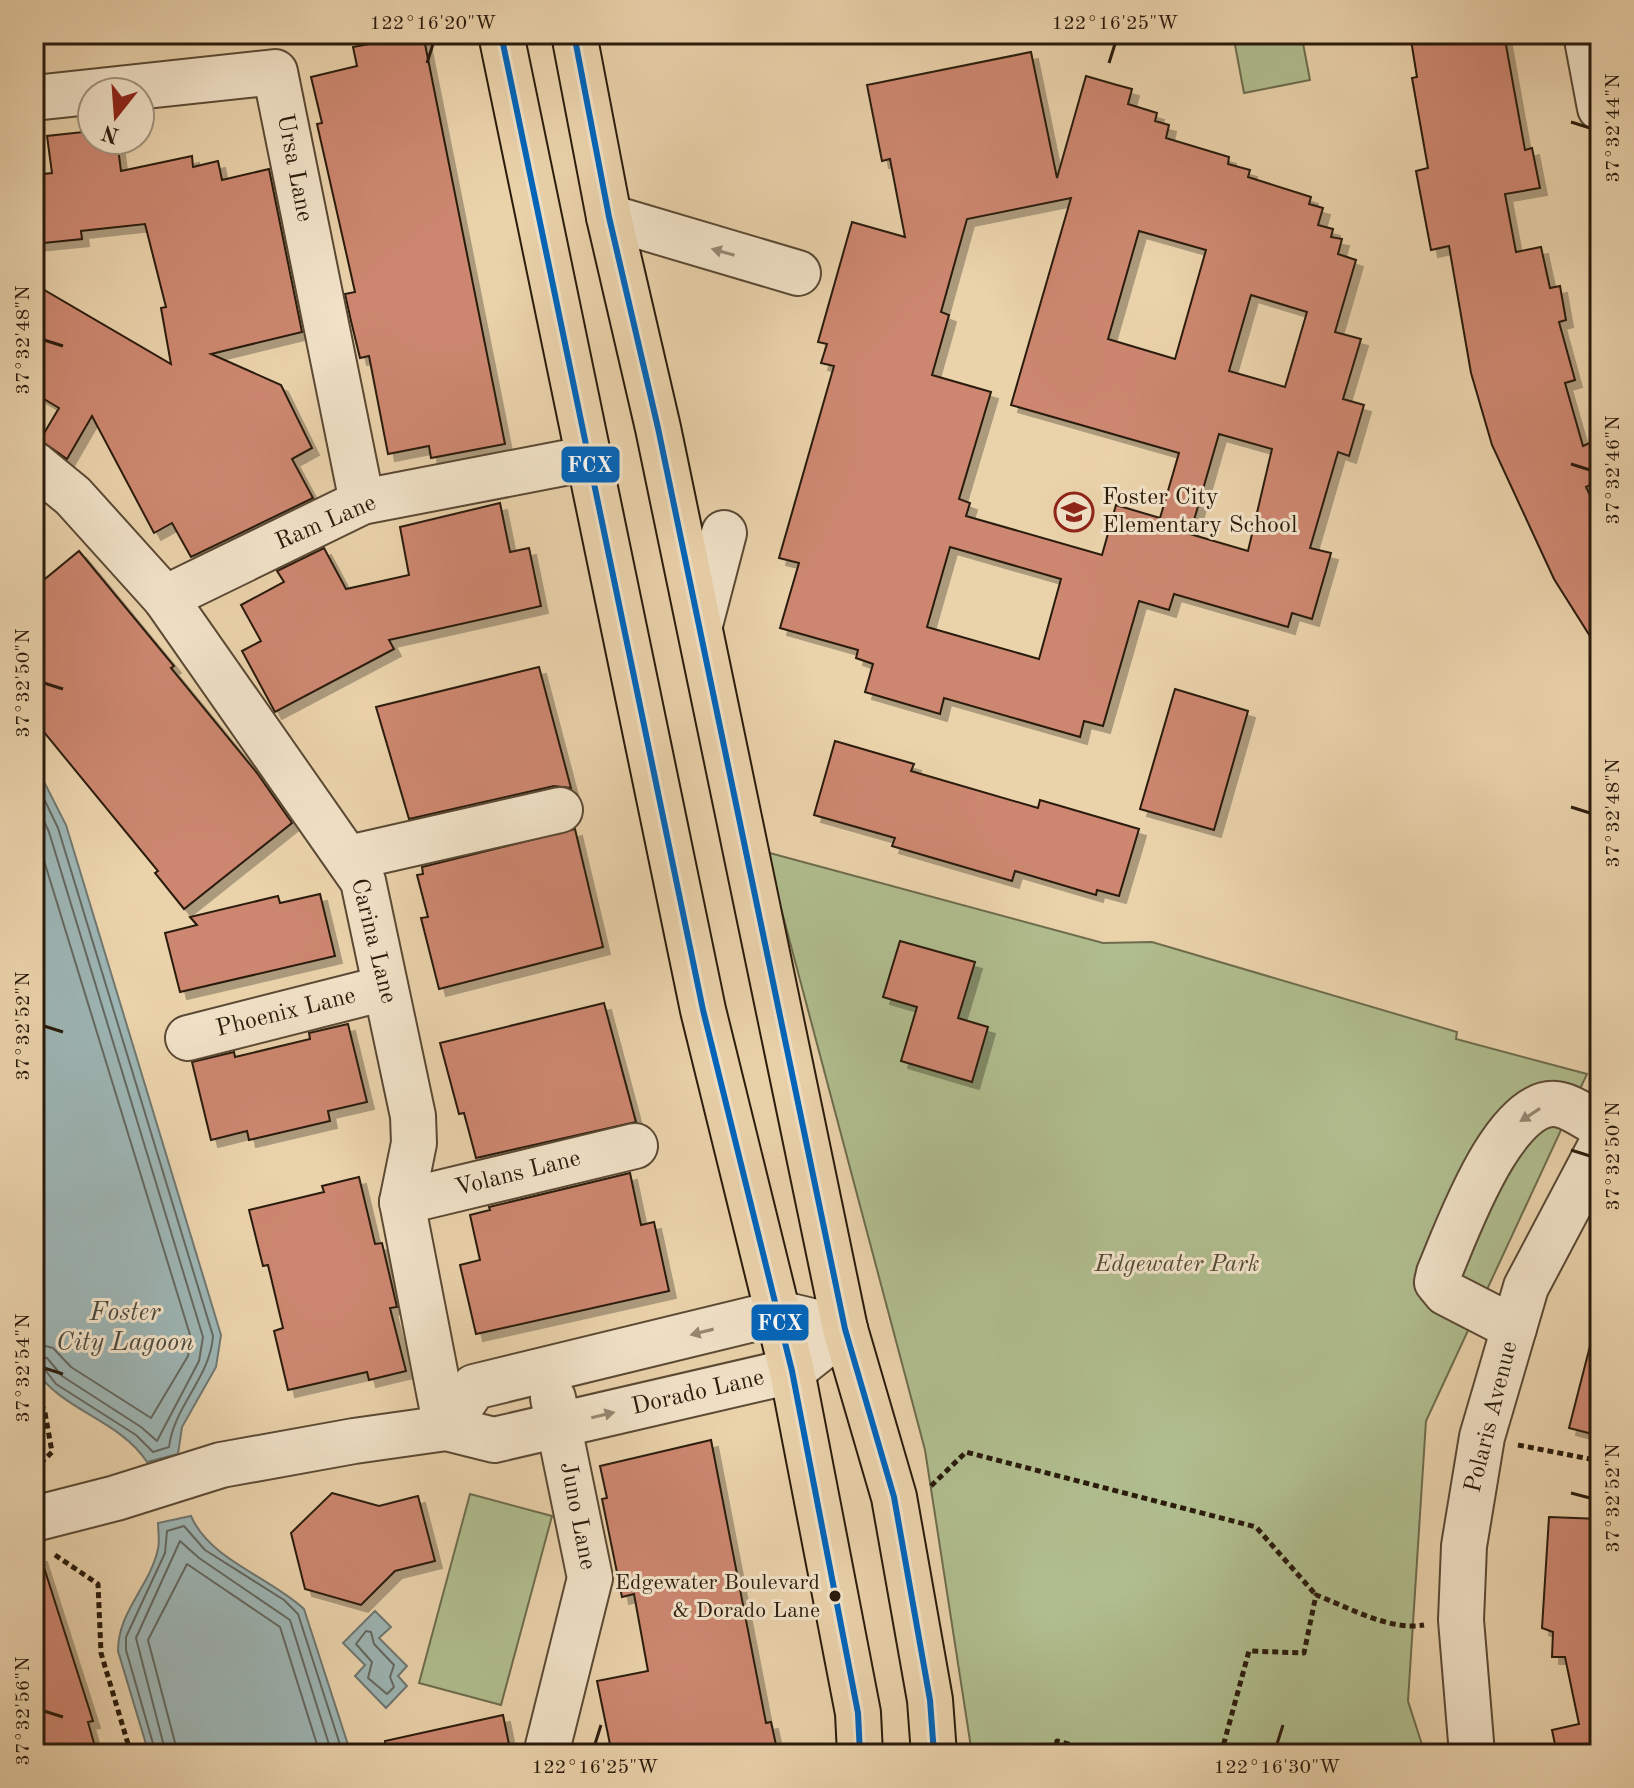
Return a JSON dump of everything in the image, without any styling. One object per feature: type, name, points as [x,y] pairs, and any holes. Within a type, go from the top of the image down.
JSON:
[{"type":"main road","points":[[501,34],[703,1010],[792,1371],[858,1713],[860,1754]]},
{"type":"main road","points":[[574,34],[609,217],[700,625],[845,1329],[894,1497],[930,1700],[934,1754]]},
{"type":"street","points":[[1586,34],[1600,108]]},
{"type":"street","name":"Ursa Lane","points":[[34,98],[275,72],[362,502]]},
{"type":"street","points":[[609,217],[798,273]]},
{"type":"street","name":"Ram Lane","points":[[165,598],[362,502],[590,458]]},
{"type":"street","name":"Carina Lane","points":[[34,464],[73,496],[165,598],[363,881],[413,1116],[414,1143],[402,1202],[446,1428]]},
{"type":"street","points":[[700,625],[724,533]]},
{"type":"street","points":[[349,858],[560,810]]},
{"type":"street","name":"Phoenix Lane","points":[[188,1038],[385,988]]},
{"type":"street","points":[[1514,1328],[1446,1293],[1437,1282],[1439,1273],[1493,1153],[1508,1131],[1522,1119],[1552,1104],[1561,1105],[1600,1125]]},
{"type":"street","name":"Volans Lane","points":[[402,1202],[635,1146]]},
{"type":"street","name":"Polaris Avenue","points":[[1472,1754],[1461,1620],[1464,1546],[1482,1437],[1526,1287],[1600,1147]]},
{"type":"street","points":[[446,1428],[474,1387],[778,1313],[845,1329]]},
{"type":"street","name":"Dorado Lane","points":[[41,1536],[116,1498],[221,1465],[446,1428],[494,1440],[792,1371],[845,1329]]},
{"type":"street","name":"Juno Lane","points":[[546,1754],[590,1578],[547,1370]]},
{"type":"path","points":[[34,1385],[45,1413],[52,1452],[34,1470]]},
{"type":"path","points":[[1482,1437],[1600,1461]]},
{"type":"path","points":[[930,1486],[966,1452],[1256,1527],[1316,1595],[1385,1621],[1413,1627],[1461,1620]]},
{"type":"path","points":[[41,1536],[61,1556],[98,1584],[101,1653],[131,1754]]},
{"type":"path","points":[[1221,1754],[1249,1651],[1304,1653],[1316,1595]]},
{"type":"path","points":[[1054,1754],[1057,1741],[1106,1754]]},
{"type":"green space","points":[[1233,34],[1320,34],[1302,38],[1310,80],[1244,93]]},
{"type":"green space","name":"Edgewater Park","points":[[766,852],[1103,943],[1152,942],[1457,1032],[1456,1039],[1587,1074],[1426,1421],[1408,1701],[1425,1754],[972,1754],[925,1450]]},
{"type":"green space","points":[[470,1494],[552,1516],[501,1705],[419,1683]]},
{"type":"water","name":"Foster City Lagoon","points":[[34,762],[66,825],[221,1335],[216,1367],[182,1427],[178,1454],[147,1462],[121,1435],[59,1395],[34,1368]]},
{"type":"water","points":[[191,1516],[212,1545],[304,1609],[351,1754],[149,1754],[118,1651],[119,1637],[154,1562],[159,1546],[158,1523]]},
{"type":"water","points":[[375,1611],[391,1627],[379,1638],[407,1666],[398,1676],[407,1686],[386,1708],[355,1676],[365,1665],[343,1643]]},
{"type":"building","points":[[423,34],[505,444],[431,458],[429,446],[388,454],[369,356],[360,358],[345,294],[355,292],[317,124],[322,123],[311,77],[357,66],[353,47]]},
{"type":"building","points":[[1410,34],[1504,34],[1525,150],[1532,148],[1540,188],[1505,194],[1516,252],[1541,247],[1550,288],[1560,286],[1566,320],[1559,322],[1575,380],[1565,383],[1583,446],[1600,438],[1600,480],[1586,487],[1600,516],[1600,652],[1554,579],[1492,445],[1471,373],[1449,246],[1431,250],[1416,171],[1428,168],[1412,78],[1417,77]]},
{"type":"building","points":[[1031,52],[1057,178],[1086,76],[1132,89],[1128,104],[1157,113],[1155,121],[1169,125],[1166,138],[1229,157],[1228,164],[1250,170],[1248,177],[1311,197],[1309,204],[1323,208],[1318,225],[1333,229],[1331,237],[1342,239],[1338,254],[1356,260],[1335,332],[1361,339],[1343,399],[1364,405],[1349,456],[1338,452],[1310,548],[1331,553],[1312,619],[1292,613],[1288,627],[1174,594],[1169,610],[1139,601],[1103,726],[1084,721],[1080,737],[944,698],[940,714],[865,692],[873,664],[856,658],[858,650],[780,628],[799,563],[779,558],[834,366],[821,363],[827,344],[818,342],[852,222],[905,237],[890,159],[882,161],[867,85]],"holes":[[[1071,198],[1011,405],[1179,453],[1160,518],[1116,505],[1102,555],[966,516],[970,503],[959,499],[991,392],[932,375],[949,315],[941,312],[967,219]],[[1139,231],[1206,250],[1175,359],[1108,339]],[[1251,295],[1307,312],[1285,387],[1229,371]],[[1219,434],[1272,449],[1248,551],[1190,534]],[[950,547],[1061,579],[1039,659],[927,627]]]},
{"type":"building","points":[[76,133],[76,156],[119,156],[121,171],[192,156],[193,167],[218,161],[222,180],[269,169],[302,332],[211,354],[281,385],[312,448],[292,459],[313,498],[191,557],[172,523],[154,533],[92,416],[67,459],[40,440],[59,408],[34,393],[34,284],[171,364],[161,308],[166,307],[145,224],[81,231],[82,239],[34,244],[34,175],[52,173],[47,136]]},
{"type":"building","points":[[500,503],[510,552],[529,548],[541,606],[389,640],[394,649],[275,712],[242,651],[261,641],[241,605],[284,582],[277,571],[324,548],[346,589],[409,575],[400,527]]},
{"type":"building","points":[[79,551],[174,666],[171,668],[257,773],[292,823],[184,909],[155,873],[158,871],[34,720],[34,588]]},
{"type":"building","points":[[539,667],[571,788],[554,786],[409,819],[376,707]]},
{"type":"building","points":[[1175,689],[1248,711],[1214,830],[1140,809]]},
{"type":"building","points":[[835,741],[914,764],[911,771],[1038,808],[1040,800],[1139,829],[1119,896],[1097,890],[1096,895],[1015,871],[1012,881],[892,846],[895,838],[814,815]]},
{"type":"building","points":[[575,829],[603,947],[439,989],[421,918],[428,917],[417,875],[423,874],[422,867]]},
{"type":"building","points":[[320,894],[335,956],[180,992],[165,933],[197,925],[190,917],[278,896],[280,903]]},
{"type":"building","points":[[900,941],[975,962],[958,1018],[988,1027],[972,1082],[901,1061],[917,1007],[883,997]]},
{"type":"building","points":[[604,1003],[636,1122],[476,1158],[464,1113],[459,1114],[440,1043]]},
{"type":"building","points":[[348,1024],[367,1102],[328,1111],[330,1121],[249,1140],[247,1131],[211,1140],[192,1062],[234,1052],[235,1057],[310,1039],[309,1033]]},
{"type":"building","points":[[630,1173],[641,1225],[654,1222],[669,1291],[476,1334],[460,1265],[480,1260],[470,1215],[490,1210],[489,1207]]},
{"type":"building","points":[[359,1177],[375,1244],[382,1243],[397,1307],[390,1308],[406,1371],[369,1380],[367,1372],[288,1390],[274,1331],[283,1328],[268,1265],[263,1266],[249,1210],[324,1192],[322,1186]]},
{"type":"building","points":[[1590,1346],[1600,1347],[1600,1436],[1569,1428]]},
{"type":"building","points":[[711,1440],[766,1723],[771,1722],[778,1754],[612,1754],[597,1681],[648,1671],[634,1594],[622,1597],[602,1499],[607,1498],[600,1466]]},
{"type":"building","points":[[332,1493],[379,1506],[418,1496],[435,1561],[395,1571],[361,1605],[305,1589],[291,1533]]},
{"type":"building","points":[[1549,1517],[1600,1519],[1600,1754],[1557,1754],[1552,1730],[1579,1724],[1565,1657],[1552,1657],[1553,1632],[1542,1628]]},
{"type":"building","points":[[40,1555],[93,1721],[88,1722],[97,1754],[34,1754],[34,1556]]},
{"type":"building","points":[[503,1715],[511,1754],[386,1754],[385,1741]]},
{"type":"transit line","name":"FCX","points":[[501,34],[703,1010],[792,1371],[858,1713],[860,1754]]},
{"type":"transit line","name":"FCX","points":[[574,34],[609,217],[658,428],[845,1329],[894,1497],[930,1700],[934,1754]]},
{"type":"place","name":"Foster City Elementary School","points":[[1074,512]]},
{"type":"place","name":"Edgewater Boulevard & Dorado Lane","points":[[835,1596]]}]
